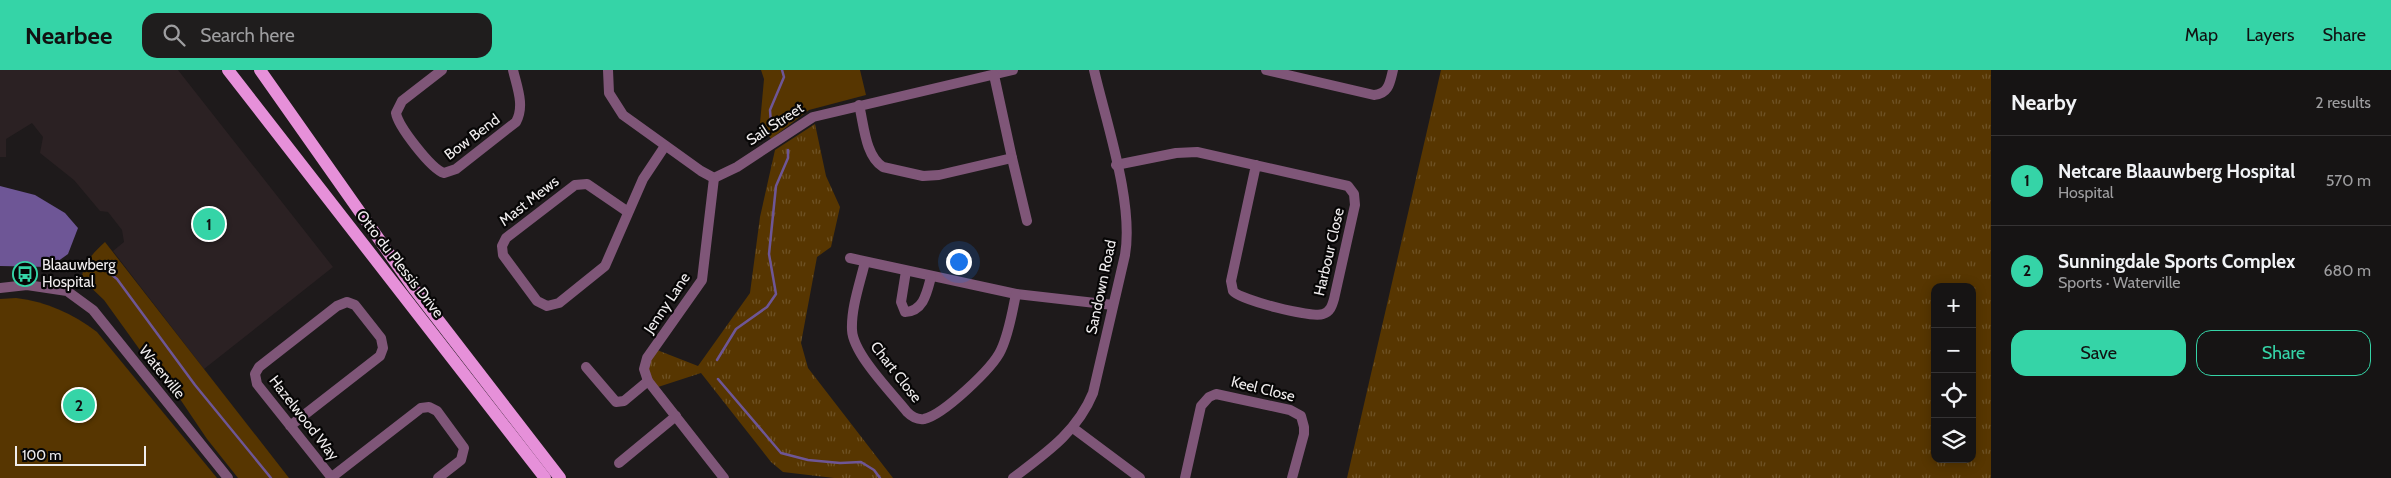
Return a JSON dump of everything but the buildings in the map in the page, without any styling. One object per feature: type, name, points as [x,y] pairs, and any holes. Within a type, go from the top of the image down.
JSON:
[{"type":"main road","name":"Otto du Plessis Drive","points":[[228,70],[545,478]]},
{"type":"main road","name":"Otto du Plessis Drive","points":[[260,70],[412,286],[560,478]]},
{"type":"street","name":"Bow Bend","points":[[442,70],[402,101],[396,113],[400,125],[433,166],[444,173],[456,169],[516,122],[520,114],[521,103],[513,70]]},
{"type":"street","points":[[608,70],[610,92],[618,110],[628,120],[714,178]]},
{"type":"street","name":"Sail Street","points":[[714,178],[737,167],[813,116],[1010,70]]},
{"type":"street","name":"Sandown Road","points":[[1014,478],[1056,445],[1073,428],[1093,393],[1127,236],[1126,211],[1094,70]]},
{"type":"street","points":[[1266,70],[1374,95],[1386,91],[1393,70]]},
{"type":"street","points":[[994,75],[1027,221]]},
{"type":"street","points":[[859,105],[871,152],[883,167],[923,176],[938,176],[1012,158]]},
{"type":"street","name":"Mast Mews","points":[[628,212],[587,184],[574,185],[506,238],[502,246],[502,255],[537,300],[547,306],[555,305],[605,266],[643,179],[665,146]]},
{"type":"street","name":"Harbour Close","points":[[1116,165],[1188,151],[1256,165],[1348,186],[1354,194],[1355,205],[1332,307],[1326,313],[1312,315],[1243,298],[1233,291],[1231,281],[1256,165]]},
{"type":"street","name":"Jenny Lane","points":[[648,381],[644,369],[647,358],[702,280],[714,178]]},
{"type":"street","points":[[850,258],[906,272],[1016,294],[1113,305]]},
{"type":"street","name":"Chart Close","points":[[865,262],[853,316],[854,340],[860,352],[907,412],[916,418],[924,419],[935,414],[988,370],[1000,352],[1005,340],[1016,294]]},
{"type":"street","points":[[906,272],[901,302],[906,312],[920,306],[932,277]]},
{"type":"street","name":"Waterville","points":[[0,288],[27,285],[67,291],[93,310],[228,478]]},
{"type":"street","name":"Hazelwood Way","points":[[290,426],[380,356],[383,348],[381,338],[355,305],[342,304],[259,367],[255,374],[257,384],[290,426],[332,478]]},
{"type":"street","points":[[586,367],[614,401],[618,402],[624,400],[648,381],[724,478]]},
{"type":"street","name":"Keel Close","points":[[1185,478],[1201,406],[1209,397],[1216,394],[1290,410],[1301,416],[1304,434],[1292,478]]},
{"type":"street","points":[[332,478],[421,408],[428,407],[438,411],[464,448],[461,460],[438,478]]},
{"type":"street","points":[[619,464],[676,416]]},
{"type":"street","points":[[1073,428],[1140,478]]},
{"type":"shaded area","points":[[0,70],[178,70],[333,267],[204,369],[113,251],[124,242],[122,230],[108,212],[100,211],[74,180],[40,153],[43,137],[32,123],[6,139],[6,157],[0,157]]},
{"type":"shaded area","points":[[0,186],[35,195],[65,213],[78,228],[68,254],[50,267],[0,266]]},
{"type":"green space","points":[[761,70],[860,70],[866,95],[809,110],[771,139],[760,123],[764,79]]},
{"type":"green space","points":[[1441,70],[1991,70],[1991,478],[1347,478]]},
{"type":"green space","points":[[815,124],[826,176],[840,207],[831,247],[817,257],[801,343],[808,368],[893,478],[834,478],[783,472],[771,462],[701,373],[658,387],[651,378],[648,365],[657,350],[698,366],[750,293],[760,217],[775,150]]},
{"type":"green space","points":[[105,242],[289,478],[238,478],[104,300],[82,279],[86,263]]},
{"type":"green space","points":[[16,298],[38,302],[59,309],[97,332],[217,478],[0,478],[0,299]]},
{"type":"waterway","points":[[771,124],[770,110],[784,77],[782,70]]},
{"type":"waterway","points":[[717,360],[736,329],[767,307],[776,294],[769,254],[776,186],[788,158],[788,150]]},
{"type":"waterway","points":[[98,264],[117,279],[195,385],[271,478]]},
{"type":"waterway","points":[[718,379],[781,453],[808,460],[840,463],[861,462],[874,470],[880,478]]},
{"type":"place","name":"Netcare Blaauwberg Hospital","points":[[209,224]]},
{"type":"place","name":"Blaauwberg Hospital","points":[[25,274]]},
{"type":"place","name":"Sunningdale Sports Complex","points":[[79,405]]}]
